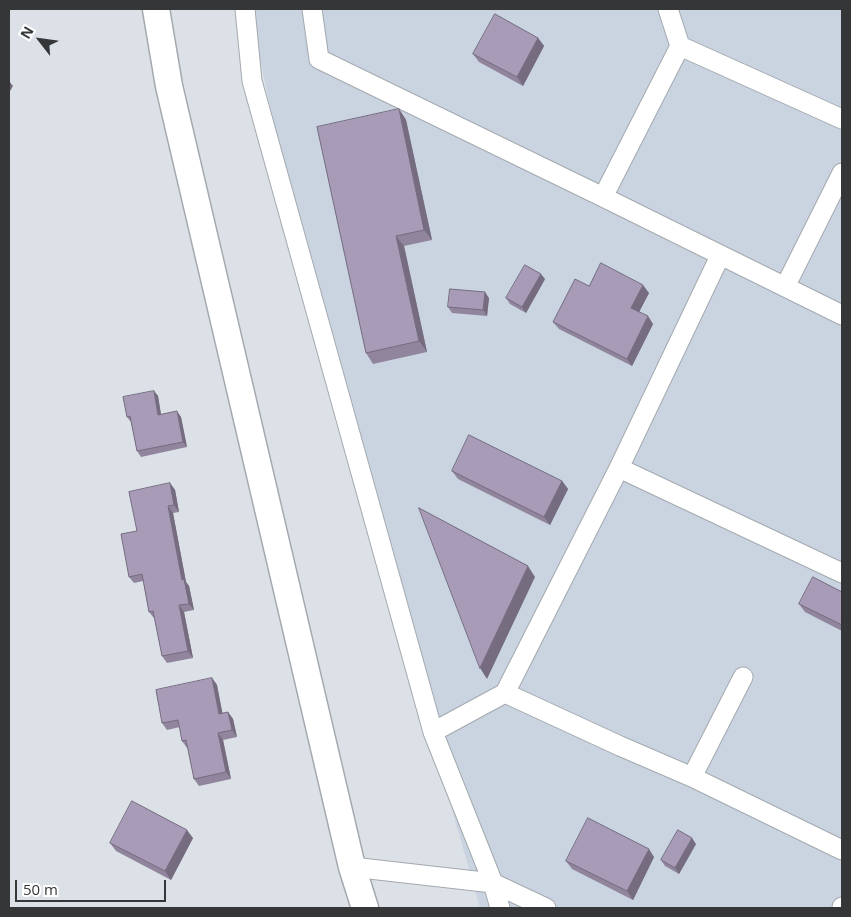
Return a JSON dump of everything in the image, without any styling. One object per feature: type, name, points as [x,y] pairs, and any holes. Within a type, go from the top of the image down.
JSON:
[{"type":"street","points":[[156,9],[169,86],[352,868],[365,908]]},
{"type":"street","points":[[245,9],[252,81],[433,732],[493,883],[500,908]]},
{"type":"street","points":[[312,9],[318,59],[842,315]]},
{"type":"street","points":[[603,197],[680,46],[668,9]]},
{"type":"street","points":[[680,46],[842,118]]},
{"type":"street","points":[[785,287],[842,173]]},
{"type":"street","points":[[433,732],[505,694],[618,468],[720,256]]},
{"type":"street","points":[[618,468],[842,573]]},
{"type":"street","points":[[692,777],[743,677]]},
{"type":"street","points":[[505,694],[692,777],[842,850]]},
{"type":"street","points":[[352,868],[493,883],[546,908]]},
{"type":"shaded area","points":[[253,9],[842,9],[842,908],[480,908],[328,373],[259,55]]},
{"type":"building","points":[[495,14],[538,38],[517,77],[473,54]]},
{"type":"building","points":[[399,109],[424,230],[396,236],[419,341],[366,353],[317,127]]},
{"type":"building","points":[[601,263],[643,285],[631,308],[648,316],[627,359],[553,322],[575,279],[589,286]]},
{"type":"building","points":[[525,265],[541,274],[522,307],[506,298]]},
{"type":"building","points":[[450,289],[485,292],[483,310],[448,307]]},
{"type":"building","points":[[154,391],[158,415],[177,411],[183,442],[137,451],[130,416],[127,417],[123,397]]},
{"type":"building","points":[[469,435],[562,481],[544,517],[452,471]]},
{"type":"building","points":[[170,483],[174,505],[168,506],[182,580],[184,579],[189,604],[179,605],[188,651],[162,656],[153,611],[149,612],[142,574],[129,577],[121,534],[137,531],[129,492]]},
{"type":"building","points":[[419,508],[528,566],[480,668]]},
{"type":"building","points":[[813,577],[842,592],[842,625],[799,604]]},
{"type":"building","points":[[212,678],[219,714],[228,712],[232,730],[218,733],[226,772],[194,779],[186,740],[182,741],[178,720],[162,723],[156,690]]},
{"type":"building","points":[[132,801],[187,830],[165,871],[110,843]]},
{"type":"building","points":[[588,818],[649,849],[627,891],[566,861]]},
{"type":"building","points":[[678,830],[692,838],[675,868],[661,860]]}]
